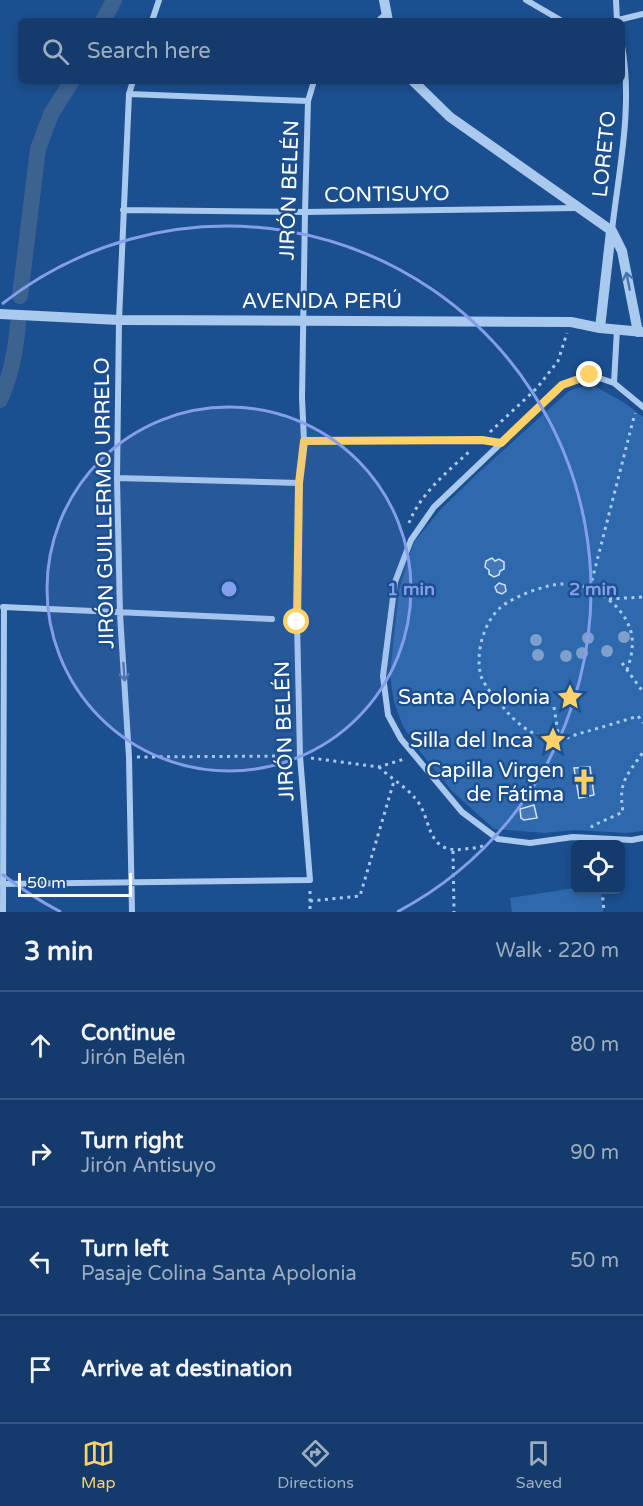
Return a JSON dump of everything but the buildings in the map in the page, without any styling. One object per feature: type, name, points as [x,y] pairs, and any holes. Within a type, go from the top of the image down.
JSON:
[{"type":"street","points":[[153,18],[159,0]]},
{"type":"street","points":[[384,0],[384,18]]},
{"type":"street","points":[[526,0],[557,18]]},
{"type":"street","points":[[616,18],[617,0]]},
{"type":"street","points":[[625,19],[643,14]]},
{"type":"street","name":"LORETO","points":[[612,231],[625,125],[627,87],[625,70]]},
{"type":"street","name":"JIRÓN GUILLERMO URRELO","points":[[132,84],[129,94],[123,210],[117,478],[120,614],[129,757],[132,912]]},
{"type":"street","name":"JIRÓN BELÉN","points":[[310,880],[300,756],[297,622],[299,483],[304,441],[302,320],[304,212],[308,101],[313,84]]},
{"type":"street","points":[[415,84],[450,117],[612,231],[622,251],[641,332]]},
{"type":"street","points":[[129,94],[308,101]]},
{"type":"street","name":"CONTISUYO","points":[[123,210],[304,212],[580,207]]},
{"type":"street","points":[[600,328],[612,231]]},
{"type":"street","name":"AVENIDA PERÚ","points":[[0,314],[119,320],[571,322],[600,328],[641,332]]},
{"type":"street","points":[[614,383],[617,329]]},
{"type":"street","points":[[641,405],[614,383],[590,375],[562,385],[434,507],[411,540],[395,582],[383,676],[388,715],[401,739],[462,812],[498,839],[530,843],[573,837],[633,840],[643,838]]},
{"type":"street","points":[[304,441],[482,440],[501,443]]},
{"type":"street","points":[[117,478],[299,483]]},
{"type":"street","points":[[3,912],[2,607],[272,619]]},
{"type":"street","points":[[2,884],[310,880]]},
{"type":"path","points":[[406,530],[413,511],[443,475],[537,388],[558,361],[571,322]]},
{"type":"path","points":[[590,588],[641,405]]},
{"type":"path","points":[[627,670],[632,654],[630,627],[624,616],[609,599],[590,588],[564,584],[546,587],[519,597],[499,609],[486,629],[478,654],[481,677],[517,723],[538,736],[559,739],[638,716],[643,723]]},
{"type":"path","points":[[609,599],[643,597]]},
{"type":"path","points":[[622,663],[643,692]]},
{"type":"path","points":[[554,707],[559,739]]},
{"type":"path","points":[[129,757],[300,756],[379,767],[405,759],[399,751]]},
{"type":"path","points":[[592,826],[623,812],[620,793],[624,781],[643,752]]},
{"type":"path","points":[[379,767],[415,797],[432,836],[440,844],[453,851],[482,847],[490,843],[482,837]]},
{"type":"path","points":[[310,901],[360,896],[394,781]]},
{"type":"path","points":[[453,851],[454,912]]},
{"type":"path","points":[[310,880],[310,912]]},
{"type":"path","points":[[602,894],[604,912]]},
{"type":"shaded area","points":[[591,384],[625,403],[643,417],[643,831],[626,833],[575,830],[544,833],[494,829],[452,791],[414,744],[402,724],[394,702],[390,676],[399,590],[414,542],[441,509],[569,391]]},
{"type":"shaded area","points":[[571,889],[571,894],[601,894],[603,912],[512,912],[510,898]]},
{"type":"waterway","points":[[105,18],[114,0]]},
{"type":"waterway","points":[[20,296],[38,149],[51,114],[70,84]]},
{"type":"waterway","points":[[0,400],[12,363],[18,323]]},
{"type":"place","name":"Santa Apolonia","points":[[570,697]]},
{"type":"place","name":"Silla del Inca","points":[[553,740]]},
{"type":"place","name":"Capilla Virgen de Fátima","points":[[584,782]]},
{"type":"route","points":[[297,622],[299,483],[304,441],[482,440],[501,443],[562,385],[590,375]]}]
